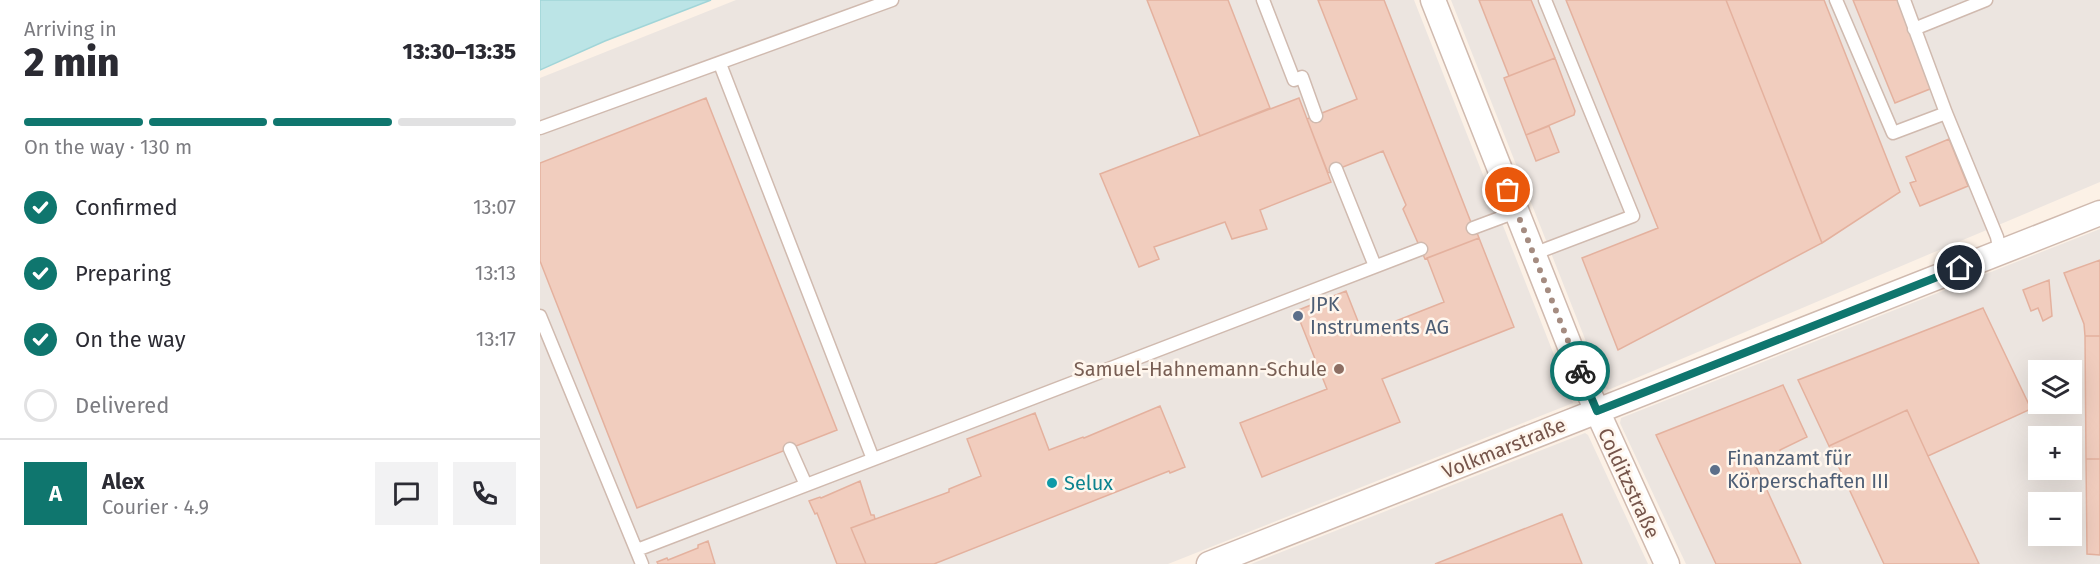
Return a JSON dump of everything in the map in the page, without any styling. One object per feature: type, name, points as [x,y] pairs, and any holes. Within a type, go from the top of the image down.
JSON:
[{"type":"street","name":"Colditzstraße","points":[[1433,0],[1597,411],[1667,564]]},
{"type":"street","name":"Volkmarstraße","points":[[1209,564],[2100,213]]},
{"type":"lane","points":[[540,128],[892,0]]},
{"type":"lane","points":[[1263,0],[1294,80],[1302,77],[1316,116]]},
{"type":"lane","points":[[1533,254],[1633,216],[1545,0]]},
{"type":"lane","points":[[1836,0],[1893,133],[1946,113]]},
{"type":"lane","points":[[1904,0],[1946,113],[1998,237],[2000,252]]},
{"type":"lane","points":[[1914,29],[1986,0]]},
{"type":"lane","points":[[720,64],[873,459]]},
{"type":"lane","points":[[1336,169],[1375,266]]},
{"type":"lane","points":[[1473,228],[1516,212]]},
{"type":"lane","points":[[637,550],[1421,249]]},
{"type":"lane","points":[[540,316],[642,564]]},
{"type":"lane","points":[[790,449],[806,485]]},
{"type":"shaded area","points":[[736,0],[1414,0],[1573,403],[1168,564],[540,564],[540,78]]},
{"type":"shaded area","points":[[1451,0],[2100,0],[2100,182],[1608,390],[1604,387]]},
{"type":"shaded area","points":[[2100,229],[2100,564],[1686,564],[1620,423],[1621,418]]},
{"type":"shaded area","points":[[1585,433],[1588,435],[1648,564],[1251,564]]},
{"type":"water","points":[[540,0],[711,0],[605,41],[540,70]]},
{"type":"building","points":[[1147,0],[1228,0],[1270,108],[1200,136]]},
{"type":"building","points":[[1318,0],[1384,0],[1479,238],[1425,259],[1403,209],[1406,205],[1383,151],[1328,173],[1307,119],[1357,99]]},
{"type":"building","points":[[1479,0],[1531,0],[1555,58],[1509,76]]},
{"type":"building","points":[[1566,0],[1726,0],[1822,243],[1618,350],[1582,258],[1658,228]]},
{"type":"building","points":[[1726,0],[1824,0],[1900,192],[1822,243]]},
{"type":"building","points":[[1853,0],[1899,0],[1935,87],[1895,103]]},
{"type":"building","points":[[1555,58],[1575,111],[1574,115],[1526,135],[1504,78]]},
{"type":"building","points":[[706,98],[837,430],[637,508],[540,261],[540,163]]},
{"type":"building","points":[[1299,98],[1331,182],[1260,210],[1267,229],[1232,239],[1225,222],[1154,247],[1159,259],[1139,267],[1100,174]]},
{"type":"building","points":[[1549,126],[1559,152],[1536,161],[1526,135]]},
{"type":"building","points":[[1949,139],[1968,186],[1920,206],[1910,183],[1916,181],[1906,157]]},
{"type":"building","points":[[1479,238],[1514,327],[1382,379],[1400,422],[1262,477],[1240,423],[1327,389],[1296,311],[1346,291],[1363,334],[1444,302],[1427,258]]},
{"type":"building","points":[[2100,260],[2100,336],[2085,336],[2084,324],[2064,273]]},
{"type":"building","points":[[2049,280],[2052,316],[2043,321],[2038,308],[2031,311],[2023,290]]},
{"type":"building","points":[[1983,308],[2028,403],[2028,410],[1928,456],[1907,410],[1829,446],[1798,380]]},
{"type":"building","points":[[2085,336],[2100,336],[2100,459],[2086,459]]},
{"type":"building","name":"Finanzamt für Körperschaften III","points":[[1783,385],[1807,437],[1780,452],[1754,462],[1801,564],[1716,564],[1656,435]]},
{"type":"building","name":"Selux","points":[[1160,406],[1185,467],[1170,473],[1169,471],[934,564],[866,564],[851,528],[949,492],[949,489],[981,476],[967,439],[1035,413],[1049,450]]},
{"type":"building","points":[[1907,410],[1979,564],[1884,564],[1829,446]]},
{"type":"building","points":[[2086,459],[2100,459],[2100,555],[2087,554]]},
{"type":"building","points":[[860,481],[871,515],[874,515],[875,519],[851,528],[866,564],[837,564],[817,513],[815,514],[809,501]]},
{"type":"building","points":[[1562,514],[1582,564],[1435,564]]},
{"type":"building","points":[[708,541],[715,564],[658,564],[657,562],[698,548],[698,545]]},
{"type":"way so far","points":[[1508,190],[1580,371]]},
{"type":"place","name":"JPK Instruments AG","points":[[1298,316]]},
{"type":"place","name":"Samuel-Hahnemann-Schule","points":[[1339,369]]},
{"type":"place","name":"Finanzamt für Körperschaften III","points":[[1715,470]]},
{"type":"place","name":"Selux","points":[[1052,483]]},
{"type":"route","points":[[1580,371],[1597,411],[1960,268]]}]
